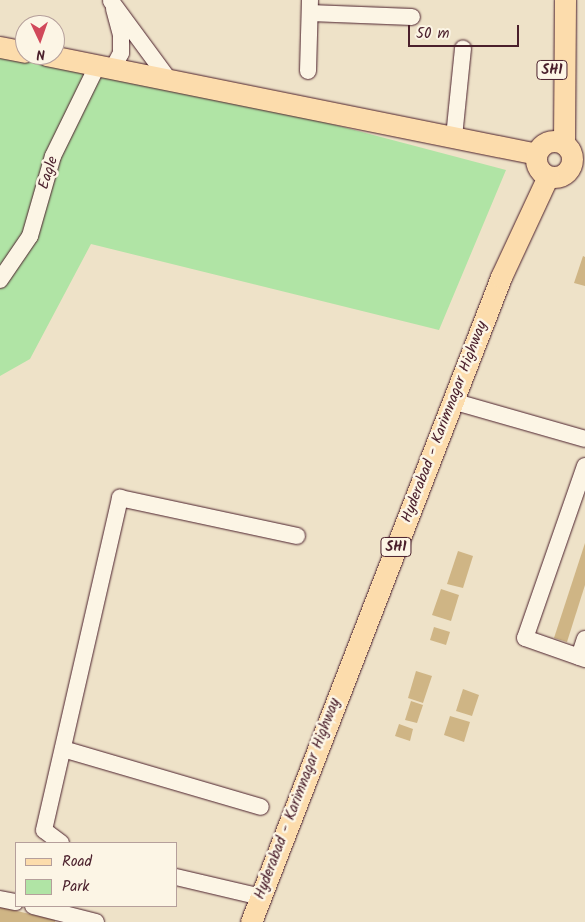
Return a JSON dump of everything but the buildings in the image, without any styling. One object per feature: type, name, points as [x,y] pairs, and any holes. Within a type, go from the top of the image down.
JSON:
[{"type":"main road","name":"SH1","points":[[552,0],[569,152]]},
{"type":"main road","points":[[536,154],[538,169],[548,176],[561,176],[569,152],[565,0]]},
{"type":"main road","points":[[0,47],[15,50]]},
{"type":"main road","points":[[65,58],[167,77],[536,154],[569,152]]},
{"type":"main road","name":"Hyderabad - Karimnagar Highway","points":[[251,922],[501,277],[548,176]]},
{"type":"street","name":"Eagle","points":[[0,280],[30,236],[53,156],[106,65],[121,53],[121,36],[111,0]]},
{"type":"street","points":[[111,0],[167,77]]},
{"type":"street","points":[[308,71],[310,7],[412,17]]},
{"type":"street","points":[[454,137],[462,48]]},
{"type":"street","points":[[452,401],[585,440]]},
{"type":"street","points":[[585,466],[525,638],[582,658],[585,639]]},
{"type":"street","points":[[60,842],[44,830],[120,498],[297,536]]},
{"type":"street","points":[[63,749],[261,807]]},
{"type":"street","points":[[178,877],[261,897]]},
{"type":"street","points":[[0,899],[15,902]]},
{"type":"street","points":[[43,907],[62,909],[96,922]]},
{"type":"green space","points":[[0,53],[15,54],[15,65],[65,65],[65,60],[100,63],[506,170],[439,330],[91,244],[30,359],[0,376]]}]
